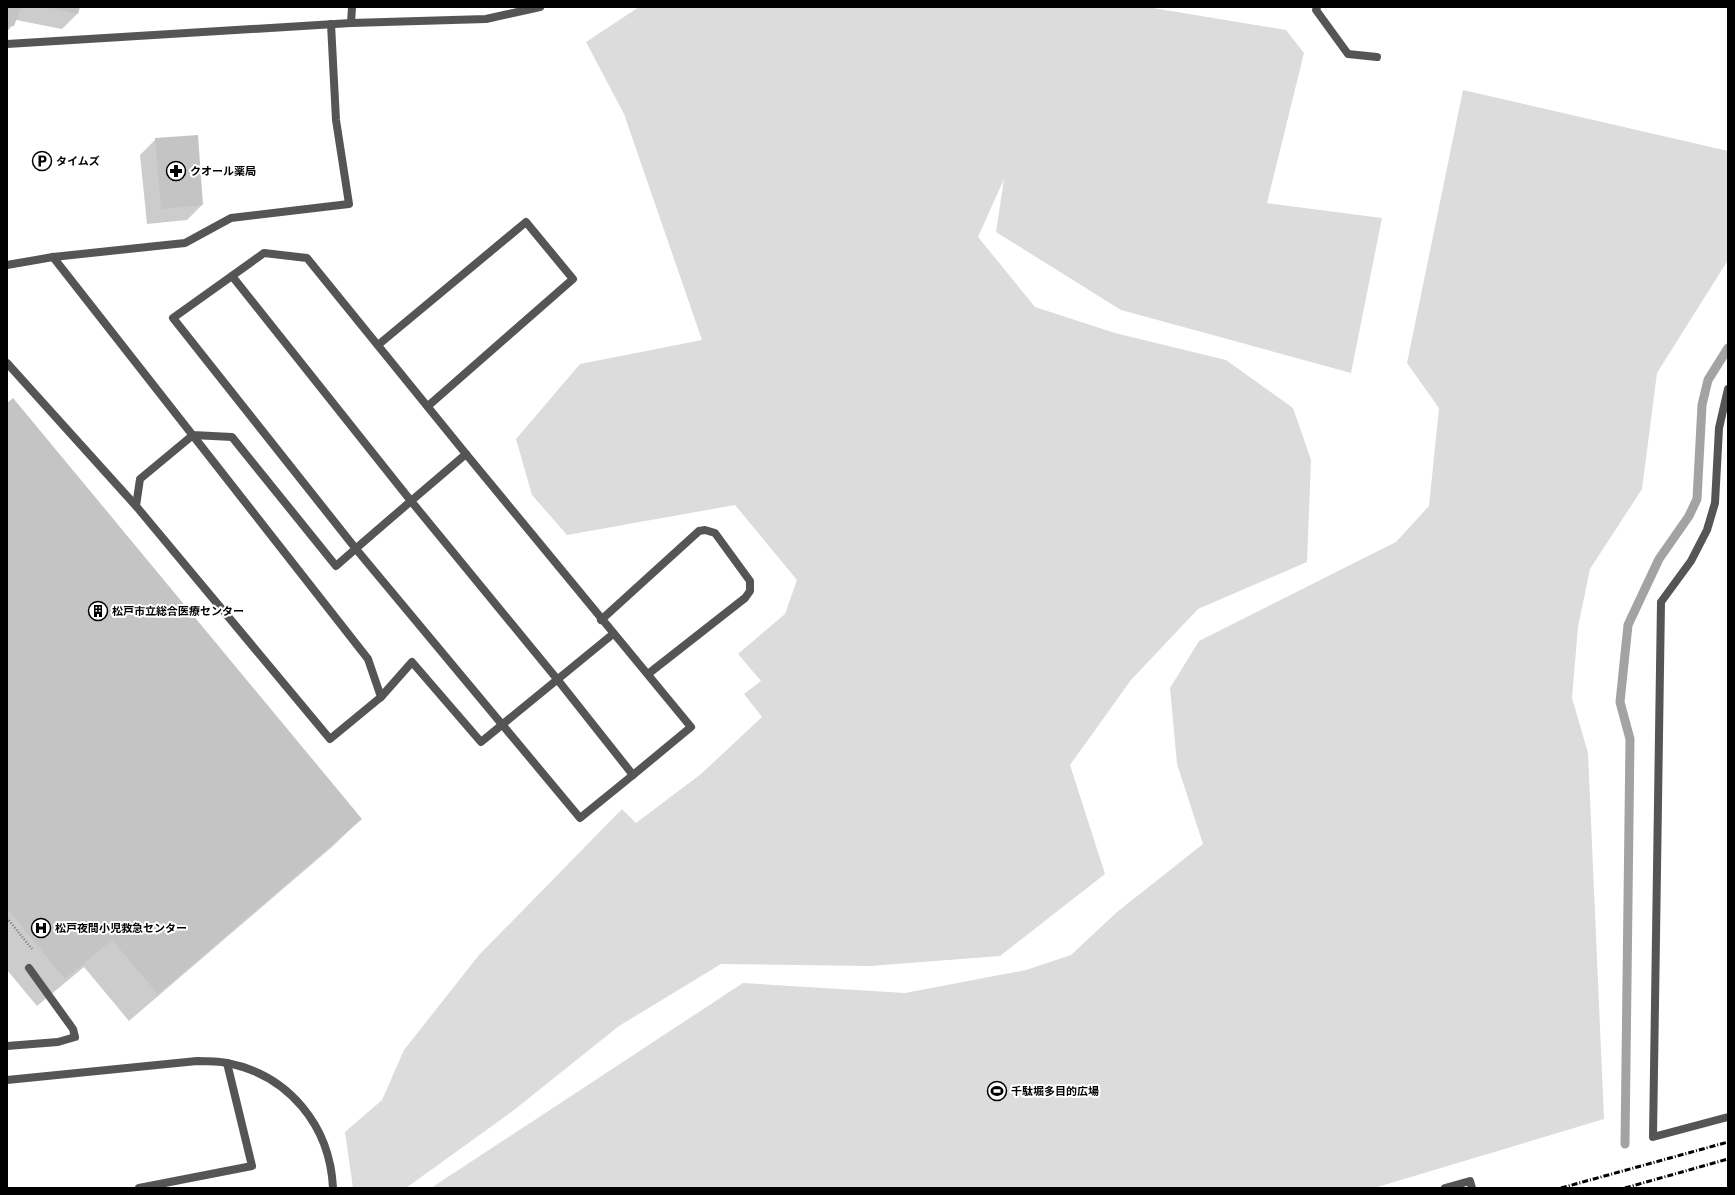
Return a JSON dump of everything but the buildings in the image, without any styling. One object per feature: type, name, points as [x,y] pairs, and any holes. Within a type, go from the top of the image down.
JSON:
[{"type":"street","points":[[351,22],[352,7]]},
{"type":"street","points":[[7,44],[351,22],[486,19],[540,7]]},
{"type":"street","points":[[1317,7],[1316,10],[1348,54],[1378,57]]},
{"type":"street","points":[[7,265],[53,257],[185,243],[231,218],[350,204],[336,120],[331,24]]},
{"type":"street","points":[[378,345],[526,222],[573,279],[428,406]]},
{"type":"street","points":[[264,253],[308,258],[378,345],[601,620],[648,674],[691,727],[580,818],[356,549],[173,318],[264,253]]},
{"type":"street","points":[[53,257],[368,659],[381,697]]},
{"type":"street","points":[[232,276],[410,501],[557,679],[633,775]]},
{"type":"street","points":[[7,363],[136,506],[330,739],[381,697],[412,662],[481,742],[613,634]]},
{"type":"street","points":[[1728,389],[1719,428],[1715,502],[1707,530],[1690,561],[1661,602],[1653,1137],[1728,1117]]},
{"type":"street","points":[[136,506],[140,479],[193,435],[232,437],[336,566],[466,454]]},
{"type":"street","points":[[601,620],[699,531],[705,530],[715,533],[750,581],[750,591],[745,598],[648,674]]},
{"type":"street","points":[[7,1046],[58,1042],[75,1037],[73,1029],[29,968]]},
{"type":"street","points":[[7,1080],[197,1061],[227,1063],[262,1074],[281,1087],[300,1104],[315,1124],[325,1145],[332,1170],[333,1188]]},
{"type":"street","points":[[139,1188],[252,1166],[227,1063]]},
{"type":"street","points":[[1445,1188],[1470,1181],[1472,1188]]},
{"type":"path","points":[[7,918],[36,954]]},
{"type":"shaded area","points":[[639,7],[1147,7],[1286,30],[1304,53],[1267,203],[1382,218],[1351,373],[1121,310],[996,232],[1004,179],[978,237],[1035,307],[1115,333],[1226,360],[1293,408],[1311,460],[1307,562],[1198,609],[1131,680],[1070,765],[1105,874],[1000,956],[870,966],[721,964],[619,1026],[514,1110],[406,1188],[353,1188],[345,1132],[382,1100],[404,1050],[479,955],[622,809],[636,823],[701,774],[762,717],[744,694],[761,681],[738,654],[785,614],[797,580],[735,505],[567,535],[532,495],[516,439],[580,364],[702,340],[624,114],[586,42]]},
{"type":"shaded area","name":"千駄堀多目的広場","points":[[1463,90],[1728,151],[1728,260],[1657,373],[1642,489],[1590,569],[1578,627],[1572,698],[1588,753],[1604,1119],[1374,1188],[431,1188],[743,983],[905,993],[1026,970],[1071,955],[1117,912],[1203,844],[1177,764],[1170,688],[1199,641],[1396,542],[1429,506],[1439,408],[1407,363]]},
{"type":"waterway","points":[[1625,1144],[1630,739],[1620,702],[1628,625],[1659,559],[1689,516],[1697,499],[1702,405],[1708,380],[1728,348]]},
{"type":"railway","points":[[1561,1188],[1728,1142]]},
{"type":"railway","points":[[1625,1188],[1728,1159]]},
{"type":"place","name":"タイムズ","points":[[42,161]]},
{"type":"place","name":"クオール薬局","points":[[176,171]]},
{"type":"place","name":"松戸市立総合医療センター","points":[[98,611]]},
{"type":"place","name":"松戸夜間小児救急センター","points":[[41,928]]},
{"type":"place","name":"千駄堀多目的広場","points":[[997,1091]]}]
